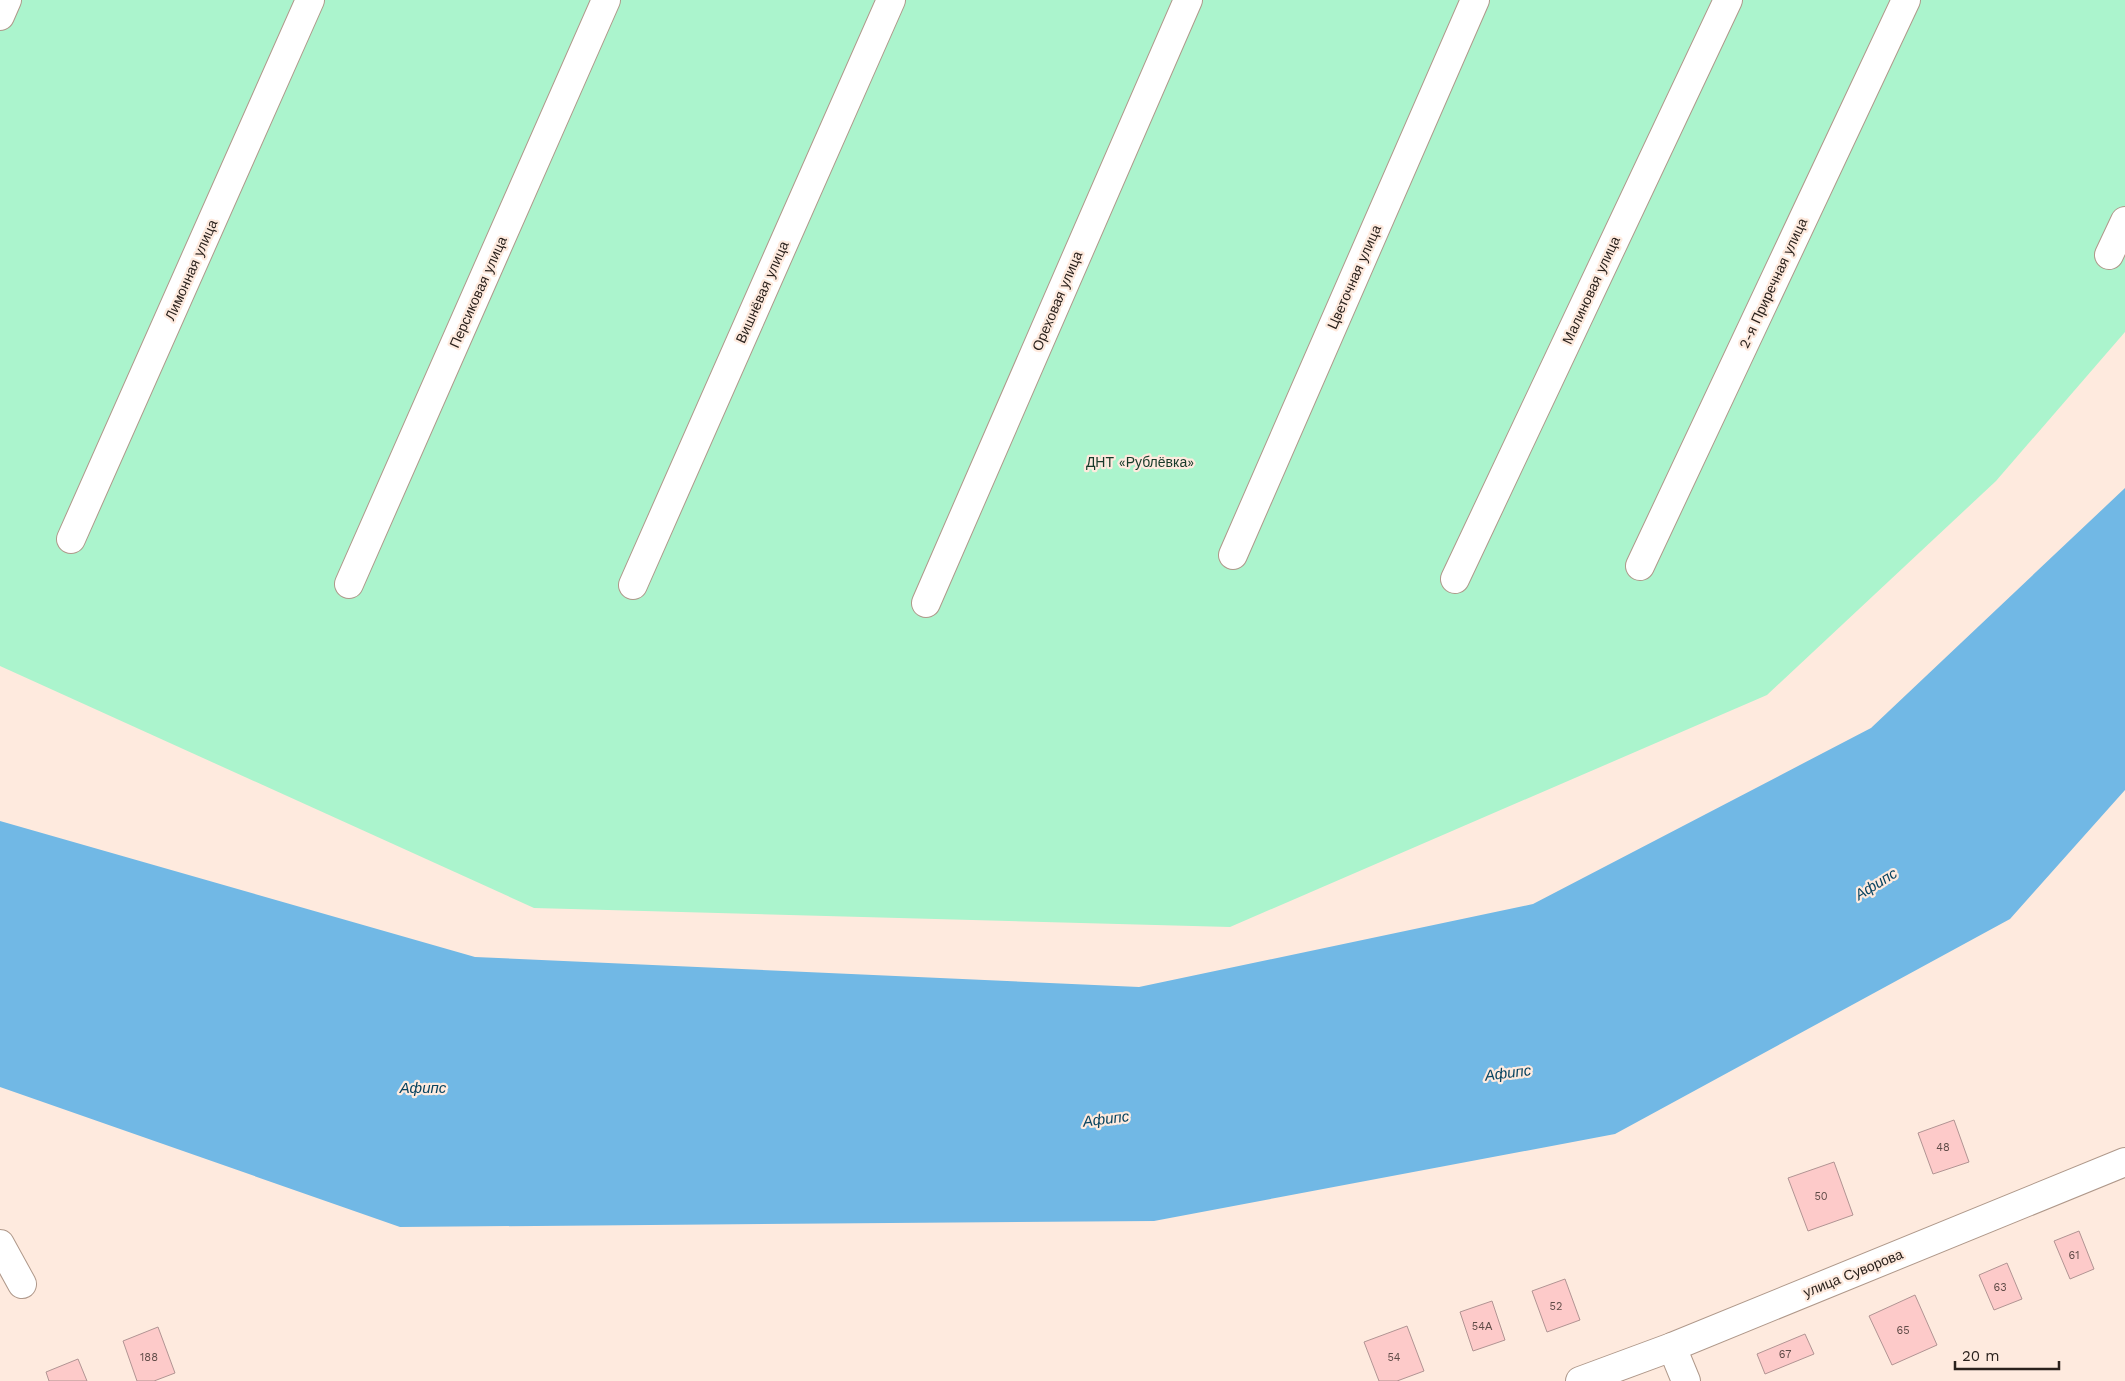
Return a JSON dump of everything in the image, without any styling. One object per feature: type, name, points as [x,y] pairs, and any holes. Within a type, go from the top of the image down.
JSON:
[{"type":"street","points":[[0,16],[7,0]]},
{"type":"street","name":"Лимонная улица","points":[[71,539],[310,0]]},
{"type":"street","name":"Персиковая улица","points":[[349,584],[606,0]]},
{"type":"street","name":"Вишнёвая улица","points":[[634,585],[891,0]]},
{"type":"street","name":"Ореховая улица","points":[[926,603],[1188,0]]},
{"type":"street","name":"Цветочная улица","points":[[1233,555],[1475,0]]},
{"type":"street","name":"Малиновая улица","points":[[1455,579],[1728,0]]},
{"type":"street","name":"2-я Приречная улица","points":[[1640,566],[1906,0]]},
{"type":"street","points":[[2109,255],[2125,221]]},
{"type":"street","name":"улица Суворова","points":[[1580,1381],[1672,1348],[2125,1162]]},
{"type":"street","points":[[0,1244],[22,1284]]},
{"type":"street","points":[[1672,1348],[1686,1381]]},
{"type":"green space","name":"ДНТ «Рублёвка»","points":[[0,0],[2125,0],[2125,332],[1996,481],[1767,695],[1230,927],[534,908],[0,666]]},
{"type":"water","name":"Афипс","points":[[2125,488],[2125,790],[2010,919],[1615,1134],[1154,1221],[400,1227],[0,1087],[0,821],[475,957],[1139,987],[1533,904],[1871,728]]},
{"type":"building","points":[[1954,1120],[1969,1162],[1933,1174],[1918,1133]]},
{"type":"building","points":[[1834,1162],[1853,1215],[1808,1231],[1788,1178]]},
{"type":"building","points":[[2079,1231],[2094,1269],[2070,1279],[2054,1241]]},
{"type":"building","points":[[2007,1263],[2022,1299],[1994,1310],[1979,1275]]},
{"type":"building","points":[[1565,1279],[1580,1320],[1547,1332],[1532,1291]]},
{"type":"building","points":[[1915,1295],[1937,1345],[1892,1365],[1869,1316]]},
{"type":"building","points":[[1492,1301],[1505,1340],[1473,1351],[1460,1312]]},
{"type":"building","points":[[1407,1326],[1424,1371],[1397,1381],[1379,1381],[1364,1342]]},
{"type":"building","points":[[158,1327],[175,1373],[154,1381],[137,1381],[123,1341]]},
{"type":"building","points":[[1805,1334],[1814,1354],[1765,1374],[1757,1354]]},
{"type":"building","points":[[78,1359],[87,1381],[49,1381],[46,1372]]}]
